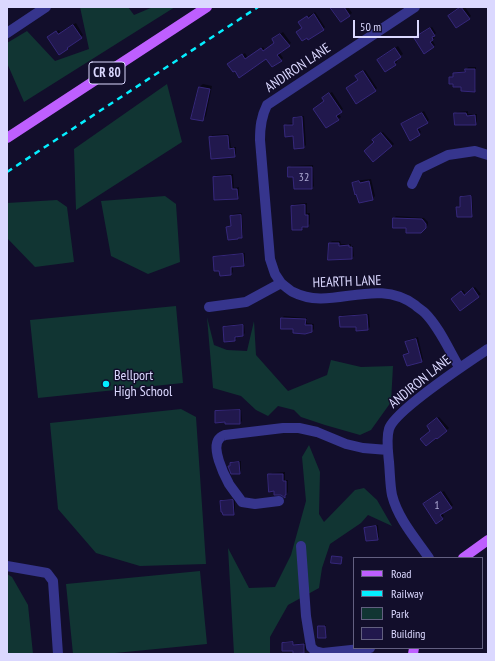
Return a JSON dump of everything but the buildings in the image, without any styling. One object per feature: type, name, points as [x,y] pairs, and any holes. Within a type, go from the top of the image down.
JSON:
[{"type":"main road","name":"CR 80","points":[[7,138],[207,7]]},
{"type":"main road","points":[[464,557],[488,540]]},
{"type":"street","points":[[7,33],[46,7]]},
{"type":"street","name":"ANDIRON LANE","points":[[281,283],[275,274],[270,259],[260,140],[262,114],[267,105],[415,7]]},
{"type":"street","points":[[412,184],[419,169],[448,155],[475,151],[488,155]]},
{"type":"street","points":[[209,307],[246,302],[281,283]]},
{"type":"street","name":"HEARTH LANE","points":[[281,283],[292,292],[306,297],[324,298],[377,292],[406,299],[424,312],[459,367]]},
{"type":"street","name":"ANDIRON LANE","points":[[428,557],[401,518],[392,495],[388,450],[389,428],[398,416],[459,367],[488,349]]},
{"type":"street","points":[[278,501],[255,504],[242,502],[230,486],[220,466],[216,449],[217,442],[220,437],[225,435],[283,428],[299,428],[316,432],[346,444],[363,448],[388,450]]},
{"type":"street","points":[[301,546],[306,616],[311,647],[315,651],[324,653],[361,649]]},
{"type":"street","points":[[7,566],[47,573],[53,582],[58,654]]},
{"type":"green space","points":[[80,7],[128,7],[134,15],[153,7],[175,7],[24,102],[7,63],[7,43],[27,31],[55,61],[89,49]]},
{"type":"green space","points":[[167,84],[182,142],[76,210],[74,149]]},
{"type":"green space","points":[[165,196],[176,204],[180,262],[148,274],[111,256],[101,201]]},
{"type":"green space","points":[[57,200],[67,207],[74,262],[35,267],[7,238],[7,203]]},
{"type":"green space","points":[[176,306],[183,383],[38,398],[30,320]]},
{"type":"green space","points":[[207,317],[214,345],[227,350],[247,351],[254,321],[256,355],[288,391],[327,375],[331,360],[361,367],[393,366],[391,402],[371,430],[360,435],[301,417],[294,410],[278,406],[268,416],[256,410],[241,396],[213,388]]},
{"type":"green space","points":[[181,409],[196,417],[206,564],[140,566],[96,553],[58,509],[50,423]]},
{"type":"green space","points":[[309,445],[320,472],[319,514],[324,522],[355,490],[364,488],[377,500],[392,526],[368,515],[361,523],[330,544],[322,568],[319,588],[288,605],[270,637],[270,654],[234,654],[228,548],[249,588],[275,587],[291,555],[306,501],[302,457]]},
{"type":"green space","points":[[200,571],[207,644],[105,654],[73,654],[66,584]]},
{"type":"green space","points":[[7,574],[12,577],[28,605],[33,654],[7,654]]},
{"type":"railway","points":[[7,172],[258,7]]},
{"type":"place","name":"Bellport High School","points":[[106,384]]}]
